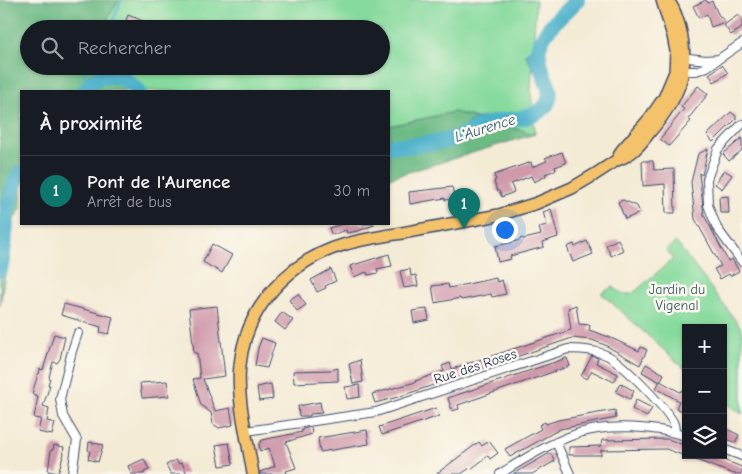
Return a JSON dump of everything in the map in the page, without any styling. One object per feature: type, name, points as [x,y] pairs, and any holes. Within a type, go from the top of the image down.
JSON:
[{"type":"main road","points":[[662,0],[680,58]]},
{"type":"main road","points":[[253,474],[240,388],[239,366],[248,330],[260,306],[271,290],[292,270],[314,257],[345,244],[499,214],[537,203],[572,188],[618,160],[628,157],[656,125],[674,100],[683,40],[678,22],[667,0]]},
{"type":"street","points":[[679,71],[696,71],[707,67],[742,43]]},
{"type":"street","points":[[680,58],[706,60],[720,58]]},
{"type":"street","points":[[742,124],[718,150],[708,179],[708,205],[717,228],[742,262]]},
{"type":"street","points":[[72,474],[77,440],[63,416],[60,399],[78,334]]},
{"type":"street","name":"Rue des Roses","points":[[246,431],[376,412],[568,349],[585,349],[609,356],[622,366],[667,413],[674,424],[675,433]]},
{"type":"street","points":[[500,474],[556,442],[580,432],[598,428],[636,428],[682,435]]},
{"type":"street","points":[[556,442],[570,474]]},
{"type":"street","points":[[727,450],[742,456]]},
{"type":"green space","points":[[0,0],[119,0],[109,20],[20,20],[20,75],[129,75],[144,90],[20,90],[20,210],[14,219],[0,306]]},
{"type":"green space","points":[[119,0],[536,0],[531,91],[535,134],[454,112],[390,126],[390,90],[144,90],[129,75],[390,75],[390,20],[109,20]]},
{"type":"green space","points":[[454,112],[535,134],[390,178],[390,126]]},
{"type":"green space","name":"Jardin du Vigenal","points":[[676,242],[742,329],[742,414],[727,403],[727,324],[682,324],[682,366],[601,293],[613,287],[623,294],[632,294],[673,259],[666,250]]},
{"type":"water","points":[[570,0],[577,0],[545,33],[539,47],[538,53],[550,92],[545,106],[539,111],[523,118],[484,125],[453,139],[405,146],[390,146],[390,140],[411,140],[446,134],[461,129],[474,119],[535,110],[542,104],[545,90],[525,54],[530,51],[533,41]]},
{"type":"water","points":[[89,75],[129,75],[143,90],[137,90],[121,76],[115,76],[96,79],[86,90],[80,90]]},
{"type":"building","points":[[706,0],[708,3],[712,1],[718,14],[725,22],[711,27],[707,14],[699,18],[693,6]]},
{"type":"building","points":[[128,15],[141,20],[126,20]]},
{"type":"building","points":[[738,15],[742,20],[742,28],[731,35],[724,25]]},
{"type":"building","points":[[722,65],[728,73],[714,82],[709,74]]},
{"type":"building","points":[[698,86],[708,94],[688,119],[691,121],[669,146],[660,139],[684,109],[681,107]]},
{"type":"building","points":[[731,112],[736,116],[736,119],[713,142],[707,135]]},
{"type":"building","points":[[742,138],[742,150],[729,161],[723,154]]},
{"type":"building","points":[[708,149],[702,175],[699,173],[704,215],[728,261],[732,259],[739,271],[720,279],[714,269],[721,266],[695,219],[691,182],[698,154]]},
{"type":"building","points":[[562,152],[566,163],[555,167],[556,170],[545,174],[546,176],[534,182],[531,176],[511,184],[514,192],[502,197],[499,191],[497,191],[494,175],[531,162],[532,167],[547,161],[545,158]]},
{"type":"building","points":[[642,161],[653,161],[654,170],[674,169],[675,213],[666,213],[665,184],[643,186]]},
{"type":"building","points":[[724,170],[732,175],[722,189],[715,184]]},
{"type":"building","points":[[452,187],[455,199],[445,200],[445,198],[410,204],[409,192]]},
{"type":"building","points":[[728,196],[729,213],[720,213],[719,197]]},
{"type":"building","points":[[623,200],[637,206],[640,213],[625,219],[618,202]]},
{"type":"building","points":[[551,209],[558,237],[543,242],[544,247],[510,256],[511,259],[498,262],[495,246],[520,240],[521,238],[541,235],[539,227],[547,225],[543,212]]},
{"type":"building","points":[[339,225],[374,225],[358,231],[347,233],[346,230],[332,235],[329,228]]},
{"type":"building","points":[[618,239],[623,250],[611,256],[606,245]]},
{"type":"building","points":[[587,241],[593,254],[573,262],[567,247],[574,244],[575,247]]},
{"type":"building","points":[[212,244],[232,255],[222,273],[203,262]]},
{"type":"building","points":[[389,254],[392,266],[377,269],[378,273],[368,275],[367,272],[354,277],[350,266]]},
{"type":"building","points":[[331,269],[336,281],[317,292],[311,280]]},
{"type":"building","points":[[410,269],[411,276],[416,275],[418,286],[404,288],[400,271]]},
{"type":"building","points":[[496,278],[497,282],[502,280],[506,294],[492,297],[491,294],[435,303],[432,286],[448,284],[449,288]]},
{"type":"building","points":[[298,294],[306,305],[297,311],[289,300]]},
{"type":"building","points":[[64,304],[113,317],[109,334],[100,332],[101,327],[61,315]]},
{"type":"building","points":[[576,305],[579,324],[590,325],[589,330],[639,351],[641,347],[647,350],[640,365],[605,345],[592,340],[572,338],[398,397],[375,403],[372,394],[416,382],[444,371],[442,366],[450,363],[452,369],[571,330],[568,308]]},
{"type":"building","points":[[217,306],[225,376],[203,379],[215,411],[230,408],[233,425],[219,428],[213,424],[211,413],[201,405],[193,379],[200,378],[197,353],[194,353],[189,309]]},
{"type":"building","points":[[427,309],[429,320],[414,323],[412,311]]},
{"type":"building","points":[[282,312],[293,320],[285,330],[275,322]]},
{"type":"building","points":[[54,334],[65,337],[60,359],[57,363],[53,362],[49,377],[48,385],[50,385],[43,406],[49,408],[47,421],[55,423],[52,435],[38,432],[41,419],[34,418],[38,396],[32,394],[40,369],[43,370]]},
{"type":"building","points":[[262,338],[275,343],[267,368],[255,366]]},
{"type":"building","points":[[592,356],[598,358],[596,363],[618,374],[614,382],[592,371],[587,379],[581,376]]},
{"type":"building","points":[[567,358],[570,366],[458,405],[459,409],[452,411],[448,398]]},
{"type":"building","points":[[360,360],[363,382],[353,384],[349,364]]},
{"type":"building","points":[[646,364],[664,374],[660,382],[642,372]]},
{"type":"building","points":[[338,368],[338,381],[294,383],[293,371],[331,370]]},
{"type":"building","points":[[167,381],[169,396],[142,398],[140,383]]},
{"type":"building","points":[[660,381],[680,392],[682,391],[682,411],[676,408],[679,401],[656,388]]},
{"type":"building","points":[[620,383],[634,391],[630,399],[616,392]]},
{"type":"building","points":[[271,384],[273,399],[259,401],[257,387]]},
{"type":"building","points":[[359,385],[360,397],[347,399],[345,387]]},
{"type":"building","points":[[636,400],[652,408],[647,417],[632,409]]},
{"type":"building","points":[[320,402],[322,413],[299,416],[298,406]]},
{"type":"building","points":[[436,408],[439,416],[382,435],[379,427]]},
{"type":"building","points":[[615,410],[616,418],[560,429],[510,457],[505,449],[541,429],[539,425],[545,422],[546,424],[558,420]]},
{"type":"building","points":[[311,427],[312,434],[286,442],[296,468],[286,471],[287,474],[260,474],[260,472],[275,466],[269,448],[260,451],[259,444],[262,440],[302,432],[302,429]]},
{"type":"building","points":[[727,429],[739,435],[735,443],[727,439]]},
{"type":"building","points":[[367,430],[369,444],[320,452],[318,438]]},
{"type":"building","points":[[668,439],[682,444],[682,455],[666,449],[601,450],[601,455],[569,455],[569,447],[601,446],[602,440]]},
{"type":"building","points":[[489,441],[498,453],[490,459],[488,456],[461,474],[436,474],[479,442],[482,446]]},
{"type":"building","points":[[89,442],[103,445],[98,462],[88,459],[90,451],[88,450]]},
{"type":"building","points":[[229,443],[233,464],[220,466],[216,445]]},
{"type":"building","points":[[54,445],[64,447],[58,473],[48,471],[51,450],[53,450]]},
{"type":"building","points":[[551,454],[555,461],[532,474],[513,474]]},
{"type":"building","points":[[144,459],[149,470],[144,472],[144,474],[131,474],[128,466]]},
{"type":"building","points":[[693,459],[721,459],[742,467],[742,474],[734,474]]},
{"type":"building","points":[[176,460],[179,464],[182,463],[187,474],[171,474],[166,465]]},
{"type":"waterway","points":[[113,20],[121,0]]},
{"type":"waterway","name":"L'Aurence","points":[[390,146],[405,146],[453,139],[484,125],[523,118],[539,111],[545,106],[550,92],[538,53],[539,47],[545,33],[577,0]]},
{"type":"waterway","name":"L'Aurence","points":[[86,90],[96,79],[115,76],[121,76],[137,90]]},
{"type":"waterway","name":"L'Aurence","points":[[0,270],[8,207],[15,183],[20,174]]},
{"type":"place","name":"Pont de l'Aurence","points":[[464,229]]}]
